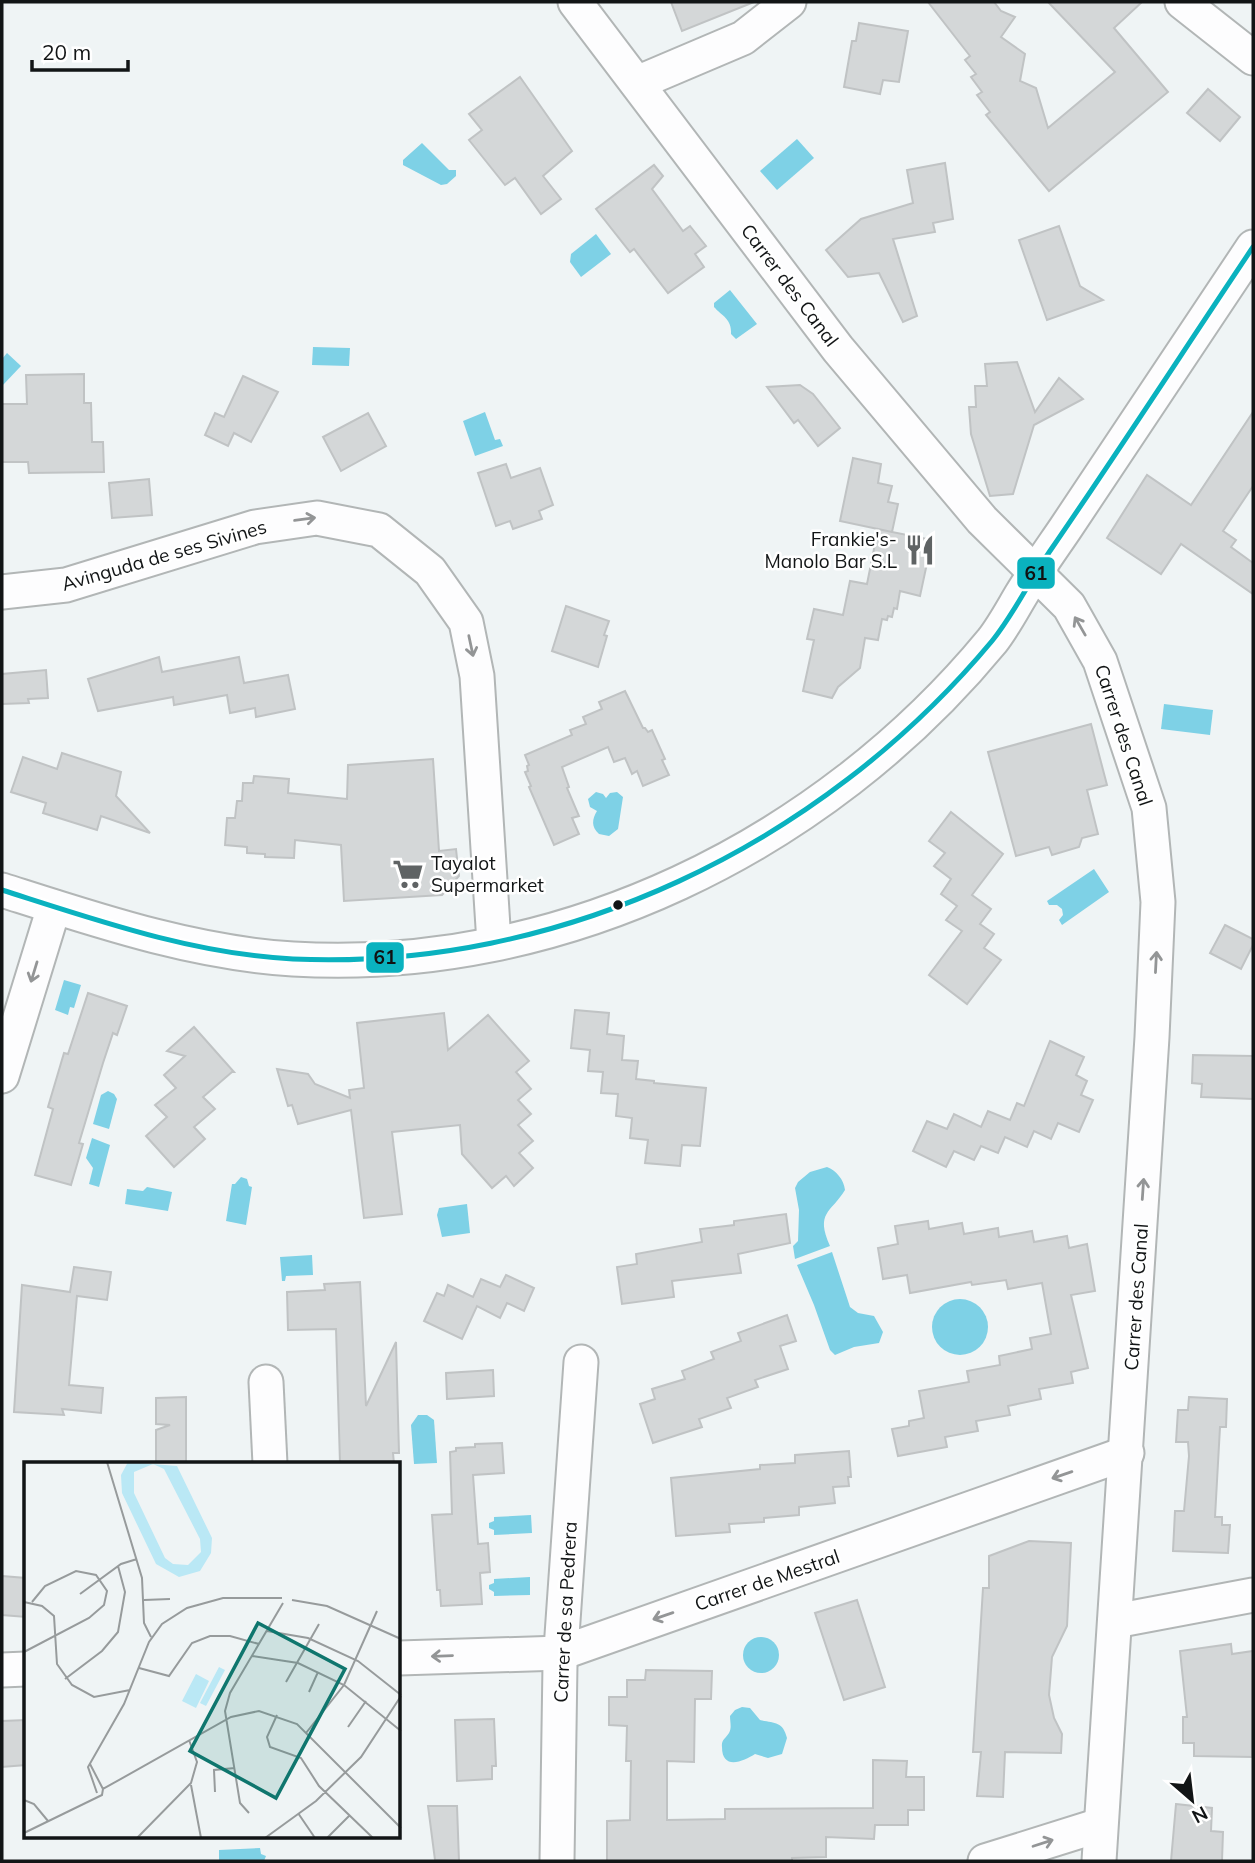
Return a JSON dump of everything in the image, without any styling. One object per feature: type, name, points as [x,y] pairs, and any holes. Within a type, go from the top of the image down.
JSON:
[{"type":"street","name":"Carrer des Canal","points":[[575,2],[838,349],[982,520],[1069,606],[1100,661],[1149,808],[1158,902],[1127,1453],[1099,1861]]},
{"type":"street","points":[[637,83],[743,38],[789,2]]},
{"type":"street","points":[[1182,2],[1253,58]]},
{"type":"street","points":[[2,890],[122,928],[212,949],[291,959],[357,960],[431,955],[551,932],[651,897],[713,868],[819,802],[864,769],[925,714],[994,639],[1035,573],[1253,247]]},
{"type":"street","name":"Avinguda de ses Sivines","points":[[2,592],[66,585],[255,527],[317,518],[379,530],[430,571],[466,622],[477,676],[494,943]]},
{"type":"street","points":[[2,1076],[54,907]]},
{"type":"street","name":"Carrer de sa Pedrera","points":[[557,1861],[561,1653],[581,1362]]},
{"type":"street","points":[[265,1382],[270,1462]]},
{"type":"street","name":"Carrer de Mestral","points":[[401,1658],[561,1653],[1127,1453]]},
{"type":"street","points":[[1115,1621],[1253,1595]]},
{"type":"street","points":[[2,1670],[24,1669]]},
{"type":"street","points":[[985,1861],[1100,1825]]},
{"type":"water","points":[[797,139],[814,158],[777,190],[760,171]]},
{"type":"water","points":[[422,143],[449,170],[456,170],[456,176],[447,184],[441,185],[403,165],[403,160]]},
{"type":"water","points":[[596,234],[611,254],[581,277],[570,262],[571,254]]},
{"type":"water","points":[[730,290],[757,324],[736,339],[731,334],[728,321],[714,307],[714,303]]},
{"type":"water","points":[[313,347],[350,348],[349,366],[312,365]]},
{"type":"water","points":[[7,353],[21,366],[2,386],[2,359]]},
{"type":"water","points":[[485,412],[495,440],[500,439],[503,446],[475,456],[463,421]]},
{"type":"water","points":[[1164,704],[1213,710],[1210,735],[1161,729]]},
{"type":"water","points":[[596,792],[606,798],[610,793],[617,792],[623,797],[618,829],[609,836],[599,834],[594,826],[593,820],[597,811],[590,807],[588,799]]},
{"type":"water","points":[[1094,869],[1109,892],[1062,925],[1059,920],[1063,915],[1062,909],[1057,905],[1049,905],[1047,901]]},
{"type":"water","points":[[64,980],[81,985],[74,1008],[70,1007],[68,1015],[55,1010]]},
{"type":"water","points":[[108,1091],[117,1099],[109,1129],[93,1124],[101,1095]]},
{"type":"water","points":[[92,1138],[110,1145],[99,1187],[89,1184],[93,1168],[86,1158]]},
{"type":"water","points":[[827,1167],[839,1176],[845,1190],[824,1219],[830,1246],[795,1259],[793,1246],[798,1241],[799,1210],[795,1188],[810,1172]]},
{"type":"water","points":[[241,1177],[247,1179],[252,1187],[246,1225],[226,1221],[232,1184]]},
{"type":"water","points":[[147,1187],[172,1192],[168,1211],[125,1204],[127,1189],[143,1191]]},
{"type":"water","points":[[467,1204],[470,1233],[442,1237],[437,1215],[439,1208]]},
{"type":"water","points":[[832,1252],[850,1307],[858,1313],[874,1316],[883,1332],[879,1343],[854,1347],[835,1355],[830,1350],[797,1265]]},
{"type":"water","points":[[312,1255],[313,1275],[286,1276],[285,1281],[282,1281],[280,1257]]},
{"type":"water","points":[[960,1299],[971,1301],[980,1307],[986,1316],[986,1338],[980,1347],[971,1353],[960,1355],[949,1353],[940,1347],[934,1338],[932,1327],[934,1316],[940,1307],[949,1301]]},
{"type":"water","points":[[418,1415],[427,1415],[434,1420],[437,1463],[414,1464],[411,1425]]},
{"type":"water","points":[[531,1515],[532,1533],[494,1535],[494,1530],[489,1528],[494,1517]]},
{"type":"water","points":[[530,1577],[530,1595],[494,1596],[494,1592],[489,1589],[494,1579]]},
{"type":"water","points":[[761,1637],[774,1642],[779,1655],[774,1668],[761,1673],[748,1668],[743,1655],[748,1642]]},
{"type":"water","points":[[742,1707],[750,1708],[760,1720],[783,1728],[787,1738],[782,1754],[768,1758],[755,1754],[734,1762],[726,1759],[722,1745],[730,1731],[730,1716]]},
{"type":"water","points":[[260,1848],[261,1854],[266,1856],[264,1861],[219,1861],[219,1850]]},
{"type":"building","points":[[671,2],[754,2],[682,31]]},
{"type":"building","points":[[928,2],[994,2],[1001,11],[1015,17],[1001,37],[1025,54],[1020,81],[1036,88],[1048,128],[1115,72],[1048,2],[1142,2],[1114,28],[1168,92],[1049,191],[986,115],[990,112],[977,95],[982,92],[971,77],[976,74],[965,60],[970,56]]},
{"type":"building","points":[[859,23],[908,31],[899,82],[883,80],[880,94],[844,87],[852,41],[856,41]]},
{"type":"building","points":[[520,77],[572,151],[543,176],[561,199],[541,214],[515,178],[505,185],[469,140],[482,130],[469,114]]},
{"type":"building","points":[[1208,89],[1240,117],[1220,141],[1187,113]]},
{"type":"building","points":[[945,163],[953,219],[933,223],[935,232],[893,239],[917,316],[903,322],[879,273],[848,277],[826,250],[861,219],[913,203],[907,170]]},
{"type":"building","points":[[654,165],[663,176],[652,189],[683,231],[690,226],[706,246],[695,254],[704,267],[668,293],[634,249],[630,252],[596,209]]},
{"type":"building","points":[[1059,226],[1080,286],[1103,300],[1047,320],[1019,240]]},
{"type":"building","points":[[1017,362],[1035,412],[1059,378],[1083,399],[1034,425],[1013,494],[990,496],[971,434],[969,407],[976,407],[975,386],[987,386],[985,364]]},
{"type":"building","points":[[84,374],[84,403],[91,403],[92,442],[103,442],[104,472],[29,473],[28,462],[2,462],[2,404],[27,404],[26,375]]},
{"type":"building","points":[[243,376],[278,392],[251,442],[234,433],[228,446],[205,435],[215,413],[224,417]]},
{"type":"building","points":[[800,385],[813,394],[840,428],[818,446],[798,420],[794,423],[767,387]]},
{"type":"building","points":[[1253,412],[1253,486],[1223,531],[1236,540],[1231,547],[1253,563],[1253,594],[1181,544],[1161,574],[1107,538],[1147,475],[1191,505]]},
{"type":"building","points":[[368,413],[386,446],[341,471],[323,437]]},
{"type":"building","points":[[853,458],[881,464],[878,483],[892,486],[888,502],[898,504],[892,532],[932,540],[920,596],[900,591],[897,609],[894,608],[892,617],[882,619],[878,640],[865,638],[860,668],[838,687],[832,698],[803,691],[814,640],[807,639],[814,609],[843,615],[850,581],[867,584],[878,529],[840,521]]},
{"type":"building","points":[[506,464],[511,478],[540,468],[553,505],[539,511],[542,519],[513,529],[510,521],[496,526],[478,473]]},
{"type":"building","points":[[149,479],[152,515],[112,518],[109,483]]},
{"type":"building","points":[[566,606],[609,621],[598,667],[552,651]]},
{"type":"building","points":[[159,657],[162,672],[239,657],[244,683],[288,675],[295,709],[256,717],[255,708],[230,713],[227,695],[174,705],[173,697],[98,711],[88,679]]},
{"type":"building","points":[[46,670],[48,698],[28,699],[29,703],[2,704],[2,674]]},
{"type":"building","points":[[625,691],[643,728],[648,732],[652,730],[669,775],[643,786],[637,771],[632,774],[625,758],[614,762],[608,747],[562,767],[569,787],[567,788],[579,816],[572,818],[579,834],[554,845],[529,787],[531,786],[525,772],[528,771],[529,765],[525,755],[572,735],[570,730],[586,724],[583,717],[602,709],[599,702]]},
{"type":"building","points":[[1091,724],[1107,785],[1087,790],[1098,834],[1082,838],[1079,847],[1052,855],[1049,847],[1016,856],[988,752]]},
{"type":"building","points":[[62,753],[121,772],[116,796],[150,833],[101,816],[97,830],[43,813],[46,803],[11,792],[23,757],[57,769]]},
{"type":"building","points":[[433,759],[439,851],[456,849],[459,876],[442,895],[344,901],[341,845],[295,840],[294,858],[265,857],[265,854],[247,853],[247,847],[225,845],[227,818],[235,818],[237,801],[242,801],[243,783],[253,783],[254,776],[289,779],[288,793],[347,799],[348,765]]},
{"type":"building","points":[[951,812],[1003,854],[972,895],[991,909],[980,924],[994,934],[984,948],[1001,960],[967,1004],[929,975],[962,931],[946,920],[957,906],[941,894],[951,879],[934,866],[945,853],[929,841]]},
{"type":"building","points":[[1225,925],[1253,939],[1253,945],[1241,969],[1210,953]]},
{"type":"building","points":[[88,993],[127,1006],[117,1035],[113,1033],[103,1063],[79,1143],[83,1144],[71,1185],[35,1175],[53,1109],[48,1107],[64,1053],[68,1054]]},
{"type":"building","points":[[575,1010],[609,1013],[607,1034],[624,1036],[622,1060],[638,1061],[636,1079],[706,1088],[700,1146],[682,1145],[680,1166],[645,1163],[648,1140],[630,1138],[632,1118],[616,1116],[618,1094],[601,1093],[603,1072],[588,1071],[590,1050],[571,1048]]},
{"type":"building","points":[[444,1013],[448,1050],[488,1015],[529,1061],[516,1072],[531,1089],[518,1100],[531,1114],[518,1125],[533,1141],[519,1153],[533,1168],[514,1186],[506,1176],[492,1188],[462,1154],[460,1125],[392,1132],[402,1214],[364,1218],[351,1110],[298,1124],[292,1105],[288,1106],[277,1069],[308,1074],[315,1084],[350,1098],[349,1090],[364,1088],[357,1023]]},
{"type":"building","points":[[194,1027],[234,1072],[203,1097],[215,1109],[194,1127],[205,1139],[174,1167],[146,1136],[167,1117],[155,1105],[176,1088],[164,1075],[185,1056],[167,1051]]},
{"type":"building","points":[[1050,1041],[1084,1057],[1076,1075],[1087,1081],[1081,1095],[1093,1100],[1079,1132],[1058,1123],[1051,1139],[1034,1131],[1027,1147],[1005,1137],[998,1153],[981,1146],[974,1160],[954,1151],[946,1167],[913,1151],[927,1121],[947,1129],[954,1114],[981,1127],[988,1111],[1010,1120],[1017,1103],[1024,1106]]},
{"type":"building","points":[[1193,1055],[1253,1056],[1253,1099],[1201,1097],[1202,1084],[1192,1083]]},
{"type":"building","points":[[786,1214],[790,1243],[738,1254],[741,1273],[672,1281],[674,1297],[622,1304],[617,1267],[637,1264],[636,1254],[702,1242],[700,1229]]},
{"type":"building","points":[[928,1221],[929,1229],[962,1223],[964,1234],[998,1228],[999,1237],[1032,1231],[1034,1242],[1067,1236],[1069,1248],[1087,1244],[1095,1291],[1071,1295],[1088,1368],[1071,1372],[1073,1383],[1039,1389],[1041,1399],[1008,1406],[1010,1415],[976,1421],[978,1431],[945,1437],[947,1447],[898,1456],[892,1429],[909,1426],[909,1421],[924,1418],[919,1391],[969,1382],[967,1371],[1000,1365],[999,1356],[1032,1349],[1030,1338],[1051,1334],[1042,1283],[1008,1289],[1006,1280],[972,1285],[971,1282],[910,1293],[907,1275],[883,1279],[878,1248],[898,1244],[895,1226]]},
{"type":"building","points":[[74,1267],[111,1272],[107,1300],[77,1296],[69,1385],[103,1388],[101,1413],[62,1409],[64,1415],[14,1412],[22,1285],[70,1292]]},
{"type":"building","points":[[506,1275],[534,1288],[524,1311],[507,1303],[500,1318],[477,1306],[462,1339],[424,1321],[437,1293],[444,1296],[448,1285],[473,1297],[481,1279],[500,1287]]},
{"type":"building","points":[[360,1282],[366,1406],[396,1342],[399,1453],[393,1453],[394,1462],[340,1462],[336,1329],[288,1330],[287,1292],[325,1290],[324,1284]]},
{"type":"building","points":[[787,1315],[796,1341],[780,1346],[788,1369],[755,1380],[758,1387],[727,1398],[731,1408],[699,1419],[702,1427],[653,1443],[640,1404],[655,1399],[652,1389],[685,1379],[682,1371],[714,1359],[711,1352],[741,1341],[738,1333]]},
{"type":"building","points":[[493,1370],[494,1396],[447,1399],[446,1373]]},
{"type":"building","points":[[186,1397],[186,1462],[156,1462],[156,1430],[170,1425],[156,1424],[156,1398]]},
{"type":"building","points":[[1189,1397],[1227,1399],[1226,1427],[1220,1427],[1215,1517],[1222,1517],[1222,1525],[1230,1525],[1228,1553],[1173,1551],[1175,1511],[1184,1511],[1189,1456],[1188,1442],[1176,1442],[1178,1410],[1188,1410]]},
{"type":"building","points":[[502,1443],[504,1473],[473,1475],[478,1544],[488,1543],[490,1572],[480,1573],[482,1604],[441,1606],[440,1590],[437,1590],[432,1515],[452,1514],[450,1452],[456,1451],[456,1448],[475,1447],[475,1444]]},
{"type":"building","points":[[849,1451],[849,1486],[833,1487],[835,1503],[799,1507],[799,1515],[764,1518],[764,1522],[729,1524],[730,1532],[676,1536],[671,1478],[760,1469],[760,1465],[795,1463],[795,1455]]},
{"type":"building","points":[[1029,1541],[1071,1543],[1067,1626],[1052,1657],[1049,1695],[1054,1718],[1062,1734],[1061,1753],[1005,1752],[1003,1797],[977,1796],[981,1752],[973,1752],[983,1588],[989,1588],[989,1556]]},
{"type":"building","points":[[2,1576],[24,1578],[24,1617],[2,1615]]},
{"type":"building","points":[[857,1600],[885,1687],[844,1700],[815,1613]]},
{"type":"building","points":[[1231,1644],[1232,1654],[1253,1651],[1252,1757],[1194,1756],[1194,1743],[1183,1743],[1183,1717],[1187,1717],[1180,1651]]},
{"type":"building","points":[[646,1670],[712,1671],[711,1699],[695,1699],[694,1762],[667,1761],[667,1820],[725,1819],[725,1809],[873,1808],[873,1760],[907,1761],[906,1777],[924,1777],[924,1810],[908,1810],[908,1825],[875,1825],[874,1839],[826,1837],[826,1857],[792,1858],[792,1861],[607,1861],[607,1821],[630,1820],[631,1761],[626,1761],[627,1726],[609,1725],[609,1697],[627,1697],[627,1680],[645,1680]]},
{"type":"building","points":[[494,1719],[496,1766],[492,1766],[492,1779],[457,1781],[455,1720]]},
{"type":"building","points":[[24,1720],[24,1765],[2,1767],[2,1721]]},
{"type":"building","points":[[1176,1804],[1212,1808],[1211,1831],[1223,1832],[1222,1861],[1171,1861]]},
{"type":"building","points":[[428,1806],[457,1806],[459,1861],[435,1860]]},
{"type":"transit line","name":"61","points":[[2,890],[109,924],[182,943],[256,956],[293,959],[393,957],[491,943],[586,918],[679,881],[766,835],[848,779],[924,714],[992,641],[1253,247]]},
{"type":"place","name":"Frankie's- Manolo Bar S.L","points":[[920,550]]},
{"type":"place","name":"Tayalot Supermarket","points":[[408,874]]}]
